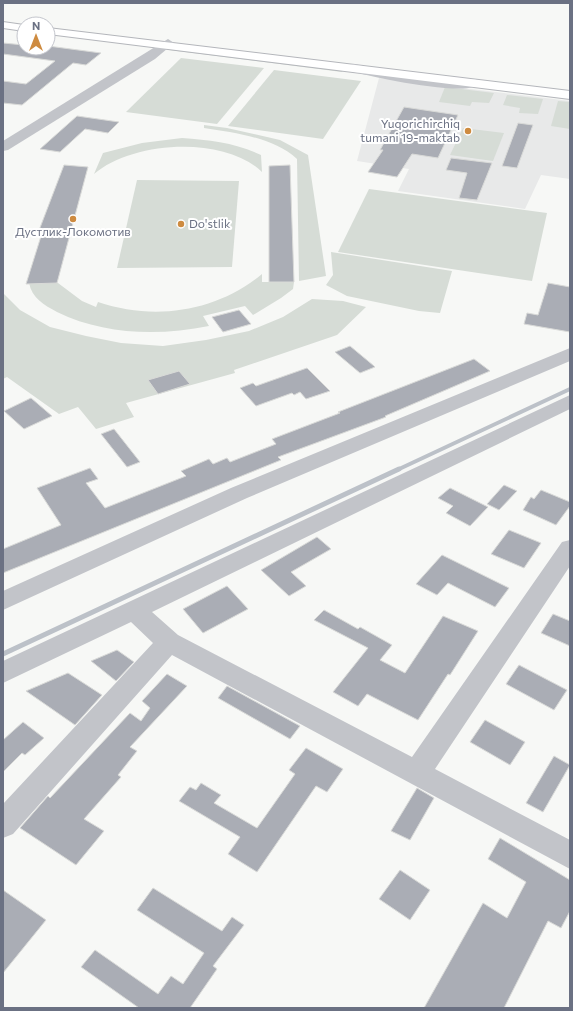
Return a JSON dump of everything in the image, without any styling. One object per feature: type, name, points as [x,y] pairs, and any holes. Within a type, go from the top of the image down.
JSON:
[{"type":"main road","points":[[3,24],[16,26]]},
{"type":"main road","points":[[56,31],[156,47],[570,94]]},
{"type":"main road","points":[[156,47],[354,68],[570,94]]},
{"type":"street","points":[[3,147],[50,118],[110,76],[156,47]]},
{"type":"street","points":[[3,135],[110,76]]},
{"type":"street","points":[[37,115],[50,118]]},
{"type":"street","points":[[3,601],[239,492],[570,354]]},
{"type":"street","points":[[3,673],[570,401]]},
{"type":"street","points":[[417,772],[570,548]]},
{"type":"street","points":[[135,611],[169,642],[417,772],[570,855]]},
{"type":"street","points":[[3,825],[169,642]]},
{"type":"shaded area","points":[[171,48],[344,69],[342,72],[169,50]]},
{"type":"shaded area","points":[[181,58],[264,68],[217,124],[126,112]]},
{"type":"shaded area","points":[[274,70],[361,81],[323,139],[228,126]]},
{"type":"shaded area","name":"Yuqorichirchiq tumani 19-maktab","points":[[379,78],[570,101],[570,179],[541,175],[525,209],[398,191],[409,169],[357,161]]},
{"type":"shaded area","points":[[445,87],[494,93],[489,103],[472,102],[470,106],[439,102]]},
{"type":"shaded area","points":[[507,95],[543,99],[538,114],[519,113],[520,108],[503,105]]},
{"type":"shaded area","points":[[558,101],[570,102],[570,129],[551,126]]},
{"type":"shaded area","points":[[204,125],[227,128],[280,140],[308,155],[326,276],[299,281],[297,159],[277,146],[265,141],[241,134],[204,128]]},
{"type":"shaded area","points":[[463,128],[504,133],[493,161],[450,155]]},
{"type":"shaded area","points":[[182,138],[223,143],[252,151],[261,155],[262,172],[245,160],[225,152],[202,148],[178,147],[154,149],[131,155],[111,163],[94,174],[103,153],[142,143]]},
{"type":"shaded area","name":"Do'stlik","points":[[137,180],[239,181],[232,267],[117,268]]},
{"type":"shaded area","points":[[369,189],[547,213],[532,281],[338,252]]},
{"type":"shaded area","points":[[331,252],[452,271],[440,313],[419,311],[347,296],[326,285],[333,275]]},
{"type":"shaded area","points":[[262,274],[262,282],[294,282],[293,289],[253,315],[245,306],[203,316],[209,326],[151,332],[113,329],[75,320],[43,304],[33,293],[29,283],[58,283],[82,301],[96,307],[98,302],[119,308],[162,312],[205,305],[244,287]]},
{"type":"shaded area","points":[[3,293],[20,310],[50,327],[121,343],[163,346],[206,340],[249,331],[283,317],[312,299],[343,301],[366,307],[337,335],[234,370],[235,373],[126,403],[134,417],[96,429],[78,407],[59,414],[7,377],[3,379]]},
{"type":"building","points":[[3,43],[16,44],[16,56],[3,54]]},
{"type":"building","points":[[56,47],[101,53],[86,65],[73,63],[22,105],[3,103],[3,81],[26,84],[55,61],[18,56],[56,56]]},
{"type":"building","points":[[404,107],[458,115],[438,158],[412,154],[397,177],[368,172],[383,150],[380,150]]},
{"type":"building","points":[[77,116],[119,122],[108,133],[85,129],[60,152],[40,149]]},
{"type":"building","points":[[518,123],[533,125],[517,168],[502,166]]},
{"type":"building","points":[[451,158],[492,163],[477,200],[459,198],[467,173],[446,170]]},
{"type":"building","name":"Дустлик-Локомотив","points":[[64,165],[88,167],[57,283],[26,284],[42,233],[38,233]]},
{"type":"building","points":[[290,165],[294,282],[269,282],[269,166]]},
{"type":"building","points":[[548,283],[570,287],[570,332],[524,324],[527,313],[538,315]]},
{"type":"building","points":[[239,310],[251,324],[223,332],[212,317]]},
{"type":"building","points":[[350,346],[375,367],[360,373],[335,352]]},
{"type":"building","points":[[474,359],[490,371],[385,416],[386,417],[278,457],[281,460],[3,573],[3,549],[61,525],[37,488],[90,468],[98,479],[86,483],[105,508],[186,476],[181,471],[209,459],[213,464],[227,458],[230,462],[276,444],[272,439]]},
{"type":"building","points":[[307,368],[330,391],[306,399],[300,392],[294,395],[292,393],[256,406],[240,388],[253,383],[256,386]]},
{"type":"building","points":[[179,371],[190,384],[158,394],[148,380]]},
{"type":"building","points":[[31,398],[52,416],[24,429],[4,411]]},
{"type":"building","points":[[114,429],[140,462],[127,467],[101,434]]},
{"type":"building","points":[[504,485],[517,491],[499,510],[487,504]]},
{"type":"building","points":[[450,488],[488,507],[470,526],[446,513],[453,506],[438,498]]},
{"type":"building","points":[[541,490],[570,502],[570,506],[556,525],[523,510],[531,497],[534,499]]},
{"type":"building","points":[[509,530],[541,543],[524,568],[491,554]]},
{"type":"building","points":[[317,537],[331,549],[291,572],[306,586],[289,596],[261,570]]},
{"type":"building","points":[[442,555],[509,588],[495,607],[448,583],[437,595],[416,584]]},
{"type":"building","points":[[227,586],[248,609],[203,633],[183,609]]},
{"type":"building","points":[[324,610],[358,629],[360,627],[392,645],[380,660],[405,673],[443,616],[478,631],[450,675],[448,674],[418,720],[367,694],[358,706],[333,692],[368,648],[314,620]]},
{"type":"building","points":[[553,614],[570,621],[570,646],[541,633]]},
{"type":"building","points":[[117,650],[134,662],[116,681],[91,661]]},
{"type":"building","points":[[519,665],[567,690],[554,710],[506,684]]},
{"type":"building","points":[[68,673],[102,695],[75,725],[26,691]]},
{"type":"building","points":[[167,674],[187,686],[130,747],[137,751],[118,775],[121,777],[84,819],[104,831],[76,865],[20,828],[48,796],[50,798],[130,713],[141,721],[150,708],[142,701]]},
{"type":"building","points":[[227,686],[300,726],[290,739],[218,698]]},
{"type":"building","points":[[485,720],[525,742],[510,765],[470,742]]},
{"type":"building","points":[[23,722],[44,738],[25,755],[22,753],[3,772],[3,740]]},
{"type":"building","points":[[306,748],[343,769],[327,792],[316,786],[257,872],[228,854],[240,837],[179,801],[190,787],[196,790],[201,783],[221,795],[214,803],[257,828],[295,774],[289,770]]},
{"type":"building","points":[[554,756],[570,765],[543,812],[526,803]]},
{"type":"building","points":[[417,788],[434,798],[410,840],[391,831]]},
{"type":"building","points":[[500,838],[570,880],[570,911],[561,928],[548,921],[504,1008],[424,1008],[483,903],[507,918],[526,882],[488,859]]},
{"type":"building","points":[[400,870],[430,890],[410,920],[379,899]]},
{"type":"building","points":[[153,888],[222,931],[232,917],[244,925],[213,966],[217,969],[190,1008],[139,1008],[81,967],[95,950],[158,994],[171,976],[183,984],[204,953],[137,910]]},
{"type":"building","points":[[3,890],[46,920],[3,973]]},
{"type":"waterway","points":[[397,470],[570,389]]},
{"type":"waterway","points":[[3,654],[399,469]]},
{"type":"place","name":"Yuqorichirchiq tumani 19-maktab","points":[[468,131]]},
{"type":"place","name":"Дустлик-Локомотив","points":[[73,219]]},
{"type":"place","name":"Do'stlik","points":[[181,224]]}]
